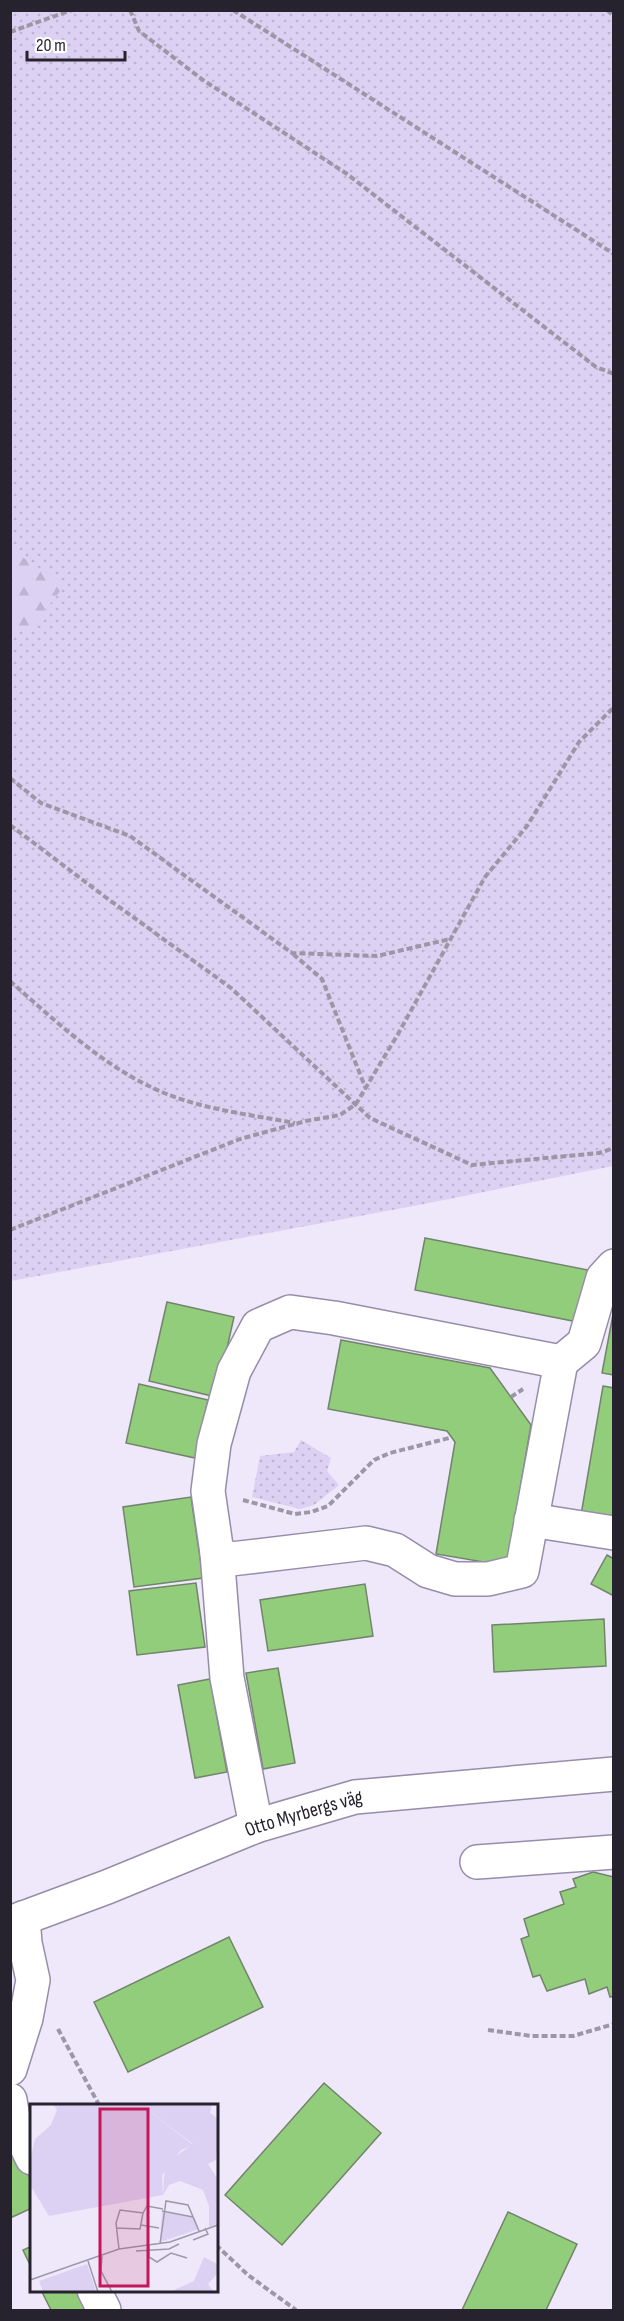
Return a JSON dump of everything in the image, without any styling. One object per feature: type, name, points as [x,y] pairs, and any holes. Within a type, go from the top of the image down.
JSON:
[{"type":"street","points":[[217,1553],[231,1559],[366,1543],[395,1550],[428,1570],[455,1579],[488,1579],[522,1570],[561,1362],[584,1343],[603,1278],[614,1266]]},
{"type":"street","points":[[256,1826],[227,1678],[217,1553],[208,1491],[213,1444],[234,1371],[258,1326],[290,1311],[561,1362]]},
{"type":"street","points":[[531,1520],[614,1533]]},
{"type":"street","name":"Otto Myrbergs väg","points":[[17,1921],[256,1826],[355,1797],[614,1774]]},
{"type":"street","points":[[477,1862],[614,1852]]},
{"type":"street","points":[[10,2069],[26,2018],[33,1980],[25,1943],[17,1921]]},
{"type":"street","points":[[10,2100],[13,2118],[30,2154]]},
{"type":"street","points":[[94,2291],[104,2310]]},
{"type":"path","points":[[10,32],[72,10]]},
{"type":"path","points":[[130,10],[139,31],[203,80],[347,174],[596,367],[614,374]]},
{"type":"path","points":[[233,10],[614,254]]},
{"type":"path","points":[[607,10],[614,16]]},
{"type":"path","points":[[10,1230],[240,1139],[340,1115],[356,1104],[485,877],[527,826],[579,742],[614,707]]},
{"type":"path","points":[[10,778],[41,803],[130,836],[292,953],[322,979],[366,1089]]},
{"type":"path","points":[[10,825],[231,988],[370,1118],[472,1165],[599,1153],[614,1148]]},
{"type":"path","points":[[292,953],[377,956],[451,939]]},
{"type":"path","points":[[10,981],[47,1014],[118,1070],[153,1089],[202,1106],[298,1124]]},
{"type":"path","points":[[208,1491],[295,1514],[311,1512],[328,1506],[374,1460],[390,1453],[449,1438]]},
{"type":"path","points":[[488,2030],[532,2036],[573,2036],[614,2024]]},
{"type":"path","points":[[218,2247],[248,2275],[296,2310]]},
{"type":"green space","points":[[11,11],[607,11],[614,16],[613,1166],[424,1204],[11,1281]]},
{"type":"green space","points":[[10,549],[65,585],[29,630],[11,632]]},
{"type":"green space","points":[[301,1440],[331,1458],[327,1471],[339,1485],[314,1505],[300,1509],[252,1497],[260,1456],[294,1452]]},
{"type":"building","points":[[425,1238],[588,1270],[578,1322],[415,1290]]},
{"type":"building","points":[[167,1302],[234,1317],[216,1397],[149,1381]]},
{"type":"building","points":[[614,1309],[614,1375],[602,1373]]},
{"type":"building","points":[[341,1340],[490,1368],[531,1425],[507,1566],[436,1554],[455,1442],[447,1431],[328,1409]]},
{"type":"building","points":[[139,1384],[208,1400],[195,1458],[126,1443]]},
{"type":"building","points":[[603,1386],[614,1388],[614,1521],[581,1515]]},
{"type":"building","points":[[191,1497],[203,1578],[134,1587],[123,1507]]},
{"type":"building","points":[[607,1555],[614,1559],[614,1596],[591,1584]]},
{"type":"building","points":[[196,1583],[205,1647],[137,1655],[129,1591]]},
{"type":"building","points":[[365,1584],[373,1636],[268,1651],[260,1600]]},
{"type":"building","points":[[604,1619],[606,1666],[494,1672],[492,1625]]},
{"type":"building","points":[[278,1668],[295,1763],[263,1769],[246,1673]]},
{"type":"building","points":[[210,1679],[227,1772],[195,1778],[178,1685]]},
{"type":"building","points":[[593,1872],[614,1877],[614,1996],[610,1997],[607,1987],[589,1994],[585,1979],[547,1991],[540,1975],[533,1977],[521,1939],[529,1936],[524,1919],[564,1904],[560,1892],[576,1887],[573,1879]]},
{"type":"building","points":[[229,1937],[263,2007],[128,2072],[94,2002]]},
{"type":"building","points":[[324,2083],[381,2133],[282,2245],[225,2195]]},
{"type":"building","points":[[10,2138],[30,2178],[30,2209],[10,2218]]},
{"type":"building","points":[[508,2212],[577,2244],[546,2310],[462,2310]]},
{"type":"building","points":[[30,2247],[30,2265],[23,2250]]},
{"type":"building","points":[[42,2291],[80,2291],[87,2310],[51,2310]]}]
